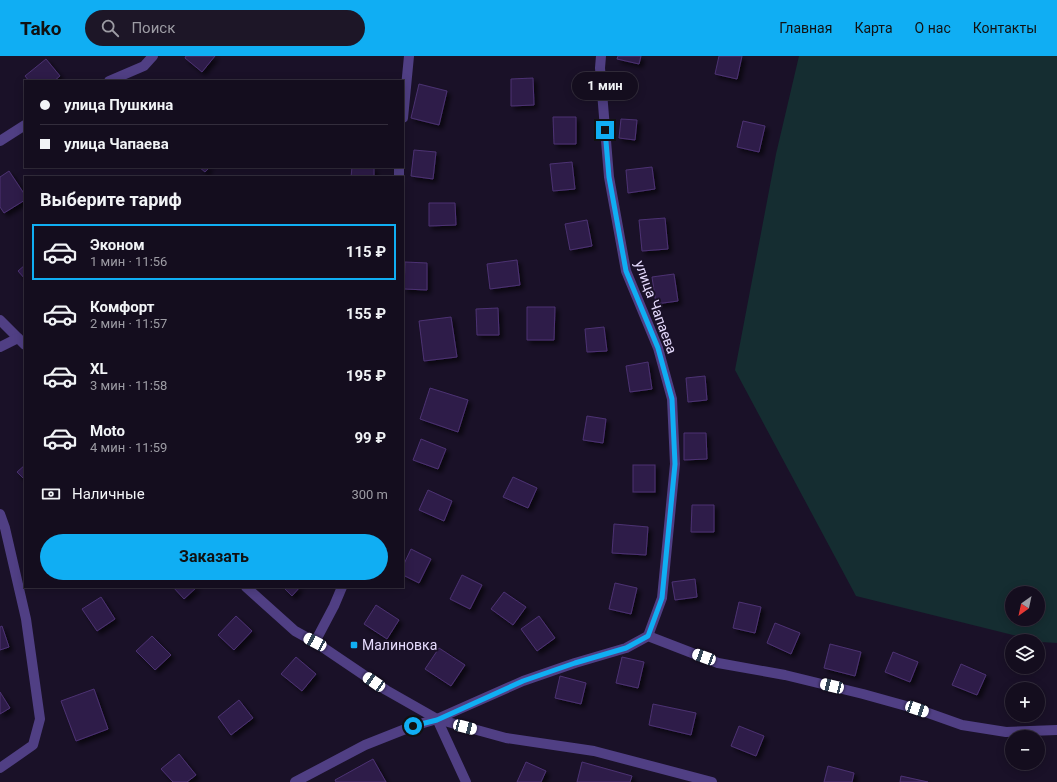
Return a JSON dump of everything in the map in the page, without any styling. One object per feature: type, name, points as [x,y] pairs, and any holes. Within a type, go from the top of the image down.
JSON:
[{"type":"street","points":[[111,80],[144,66],[153,56]]},
{"type":"street","points":[[404,108],[409,56]]},
{"type":"street","name":"улица Чапаева","points":[[601,56],[600,68],[609,177],[626,271],[658,348],[672,399],[675,464],[662,598],[648,636]]},
{"type":"street","points":[[0,142],[24,126]]},
{"type":"street","points":[[0,320],[22,342]]},
{"type":"street","points":[[0,347],[22,342]]},
{"type":"street","points":[[0,514],[5,528],[26,619],[40,719],[33,745],[0,768]]},
{"type":"street","points":[[247,588],[295,632],[315,642],[386,690],[437,720],[506,738],[594,751],[712,782]]},
{"type":"street","points":[[315,642],[342,588]]},
{"type":"street","points":[[295,782],[365,745],[413,726],[437,720],[523,681],[575,663],[626,648],[648,636],[718,663],[785,675],[863,694],[917,709],[962,725],[1006,732],[1057,730]]},
{"type":"street","points":[[437,720],[466,782]]},
{"type":"green space","points":[[799,56],[1057,56],[1057,643],[1045,642],[1045,634],[1009,634],[856,596],[735,370],[776,154]]},
{"type":"building","points":[[186,56],[215,56],[202,72],[185,58]]},
{"type":"building","points":[[618,56],[641,56],[639,64],[617,59]]},
{"type":"building","points":[[719,56],[742,56],[737,79],[715,74]]},
{"type":"building","points":[[46,59],[60,76],[55,80],[28,80],[25,76]]},
{"type":"building","points":[[533,78],[534,105],[511,106],[511,79]]},
{"type":"building","points":[[419,84],[447,91],[439,125],[411,118]]},
{"type":"building","points":[[553,117],[576,117],[576,144],[554,144]]},
{"type":"building","points":[[621,119],[637,120],[635,140],[619,138]]},
{"type":"building","points":[[743,121],[765,126],[759,152],[737,147]]},
{"type":"building","points":[[414,150],[436,152],[433,179],[411,176]]},
{"type":"building","points":[[572,162],[575,189],[553,191],[550,164]]},
{"type":"building","points":[[652,167],[655,189],[628,193],[626,170]]},
{"type":"building","points":[[200,168],[209,168],[205,172]]},
{"type":"building","points":[[352,168],[374,168],[374,176],[351,176]]},
{"type":"building","points":[[9,171],[24,194],[24,201],[4,213],[0,207],[0,177]]},
{"type":"building","points":[[429,203],[455,203],[456,225],[429,226]]},
{"type":"building","points":[[665,218],[668,249],[642,251],[639,220]]},
{"type":"building","points":[[587,220],[592,246],[570,250],[565,224]]},
{"type":"building","points":[[517,260],[520,285],[490,289],[487,264]]},
{"type":"building","points":[[405,262],[427,263],[427,290],[404,289]]},
{"type":"building","points":[[24,266],[24,278],[18,271]]},
{"type":"building","points":[[674,274],[678,301],[656,304],[652,277]]},
{"type":"building","points":[[527,307],[555,307],[554,340],[527,340]]},
{"type":"building","points":[[498,308],[499,335],[477,335],[476,309]]},
{"type":"building","points":[[451,317],[457,357],[424,361],[419,321]]},
{"type":"building","points":[[604,327],[607,351],[587,352],[585,329]]},
{"type":"building","points":[[648,362],[652,389],[630,392],[626,366]]},
{"type":"building","points":[[705,376],[707,400],[688,402],[686,378]]},
{"type":"building","points":[[430,388],[468,400],[458,432],[420,419]]},
{"type":"building","points":[[587,416],[606,419],[603,443],[583,440]]},
{"type":"building","points":[[684,433],[706,433],[707,459],[684,460]]},
{"type":"building","points":[[421,439],[446,449],[438,469],[413,460]]},
{"type":"building","points":[[633,465],[655,465],[655,492],[633,492]]},
{"type":"building","points":[[24,466],[24,479],[17,472]]},
{"type":"building","points":[[513,477],[537,488],[528,508],[503,497]]},
{"type":"building","points":[[428,490],[452,501],[444,521],[419,510]]},
{"type":"building","points":[[692,505],[714,505],[714,532],[691,532]]},
{"type":"building","points":[[614,524],[648,527],[646,555],[612,553]]},
{"type":"building","points":[[411,549],[431,559],[419,583],[404,576],[404,564]]},
{"type":"building","points":[[462,575],[482,585],[470,609],[450,599]]},
{"type":"building","points":[[695,579],[697,597],[675,600],[672,582]]},
{"type":"building","points":[[615,583],[637,588],[631,614],[609,609]]},
{"type":"building","points":[[174,588],[196,588],[184,599]]},
{"type":"building","points":[[284,588],[299,588],[292,596]]},
{"type":"building","points":[[504,592],[526,607],[513,625],[491,609]]},
{"type":"building","points":[[101,597],[115,619],[97,631],[82,609]]},
{"type":"building","points":[[739,602],[761,607],[755,633],[733,628]]},
{"type":"building","points":[[376,605],[399,620],[387,639],[364,624]]},
{"type":"building","points":[[236,616],[252,631],[234,650],[218,635]]},
{"type":"building","points":[[539,616],[555,638],[537,651],[521,629]]},
{"type":"building","points":[[775,623],[800,633],[791,654],[767,643]]},
{"type":"building","points":[[2,626],[9,647],[0,650],[0,627]]},
{"type":"building","points":[[152,636],[171,655],[155,670],[136,651]]},
{"type":"building","points":[[830,644],[861,652],[855,676],[824,668]]},
{"type":"building","points":[[439,648],[465,665],[451,686],[425,669]]},
{"type":"building","points":[[893,652],[918,662],[910,682],[885,672]]},
{"type":"building","points":[[296,657],[316,674],[302,691],[281,674]]},
{"type":"building","points":[[622,657],[644,662],[638,688],[616,683]]},
{"type":"building","points":[[961,664],[986,675],[977,695],[952,685]]},
{"type":"building","points":[[560,676],[586,683],[581,704],[555,698]]},
{"type":"building","points":[[94,689],[108,729],[76,741],[61,701]]},
{"type":"building","points":[[0,692],[10,708],[0,714]]},
{"type":"building","points":[[239,700],[253,718],[231,735],[218,717]]},
{"type":"building","points":[[653,704],[696,713],[691,735],[649,725]]},
{"type":"building","points":[[739,726],[764,736],[756,756],[731,746]]},
{"type":"building","points":[[179,754],[196,775],[187,782],[173,782],[161,769]]},
{"type":"building","points":[[373,759],[386,782],[336,782],[335,780]]},
{"type":"building","points":[[526,762],[546,771],[541,782],[517,782]]},
{"type":"building","points":[[582,762],[632,776],[630,782],[577,782]]},
{"type":"building","points":[[828,766],[854,773],[852,782],[824,782]]},
{"type":"building","points":[[901,776],[928,782],[900,782]]},
{"type":"place","name":"Малиновка","points":[[354,645]]},
{"type":"route","points":[[413,726],[437,720],[523,681],[575,663],[626,648],[648,636],[662,598],[675,464],[672,399],[658,348],[626,271],[609,177],[605,130]]}]
